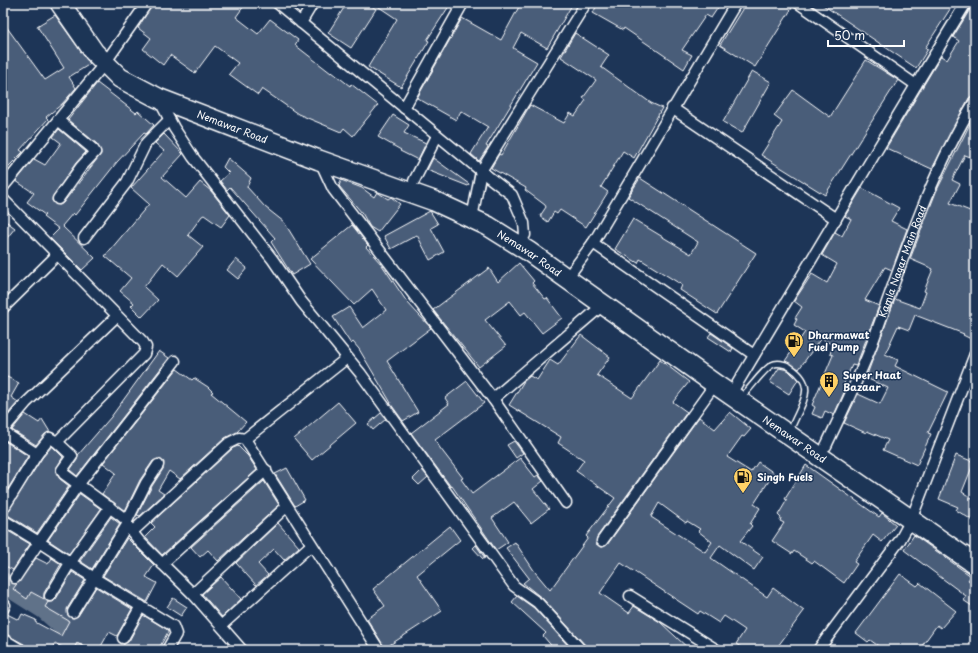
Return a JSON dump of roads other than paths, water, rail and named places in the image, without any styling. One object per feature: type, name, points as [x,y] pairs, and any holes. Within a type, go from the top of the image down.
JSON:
[{"type":"highway","name":"Nemawar Road","points":[[60,3],[94,52],[107,58],[144,82],[165,92],[414,181],[473,212],[488,226],[522,240],[732,389],[913,514],[975,551]]},
{"type":"highway","name":"Nemawar Road","points":[[72,3],[120,78],[158,98],[319,160],[434,201],[473,212]]},
{"type":"highway","name":"Nemawar Road","points":[[571,274],[604,304],[732,389],[794,424],[826,446],[975,564]]},
{"type":"street","points":[[3,187],[107,58],[147,3]]},
{"type":"street","points":[[277,3],[437,136],[512,195],[524,223],[522,240]]},
{"type":"street","points":[[301,23],[313,3]]},
{"type":"street","points":[[404,108],[462,3]]},
{"type":"street","points":[[473,212],[481,171],[586,3]]},
{"type":"street","points":[[571,274],[593,243],[672,108],[736,3]]},
{"type":"street","points":[[798,3],[916,85]]},
{"type":"street","points":[[602,542],[732,389],[966,3]]},
{"type":"street","points":[[158,98],[169,120],[193,156],[273,260],[301,301],[347,358],[514,586],[538,603],[581,650]]},
{"type":"street","name":"Kamla Nagar Main Road","points":[[826,446],[872,345],[904,252],[948,151],[975,101]]},
{"type":"street","points":[[672,108],[836,219]]},
{"type":"street","points":[[58,120],[95,152],[81,167],[58,199]]},
{"type":"street","points":[[84,238],[127,182],[146,143],[169,120]]},
{"type":"street","points":[[414,181],[437,136]]},
{"type":"street","points":[[319,160],[333,189],[493,399],[566,503]]},
{"type":"street","points":[[3,199],[143,342],[146,347],[144,354],[57,442]]},
{"type":"street","points":[[593,243],[754,354]]},
{"type":"street","points":[[3,308],[57,255]]},
{"type":"street","points":[[493,399],[604,304]]},
{"type":"street","points":[[37,454],[4,427],[117,316]]},
{"type":"street","points":[[818,650],[900,540],[913,514],[975,354]]},
{"type":"street","points":[[245,439],[347,358]]},
{"type":"street","points":[[15,578],[78,485],[175,361]]},
{"type":"street","points":[[3,509],[37,454],[50,438],[57,442],[72,456],[62,470],[78,485],[110,508],[129,526],[140,542],[193,594],[222,625],[242,650]]},
{"type":"street","points":[[129,526],[229,442],[239,438],[245,439],[266,470],[286,507],[379,650]]},
{"type":"street","points":[[73,612],[129,526],[146,484],[158,465]]},
{"type":"street","points":[[162,564],[266,470]]},
{"type":"street","points":[[193,594],[286,507]]},
{"type":"street","points":[[50,596],[70,563],[110,508]]},
{"type":"street","points":[[3,520],[141,606],[176,630],[174,640],[167,650]]},
{"type":"street","points":[[222,625],[311,545]]},
{"type":"street","points":[[630,596],[717,650]]},
{"type":"street","points":[[122,638],[141,606]]},
{"type":"street","points":[[3,638],[21,650]]},
{"type":"lane","points":[[732,389],[772,364],[780,363],[790,367],[803,379],[806,386],[806,394],[794,424]]},
{"type":"waterway","points":[[3,581],[12,590],[45,611],[88,650]]},
{"type":"place","name":"Dharmawat Fuel Pump","points":[[794,358]]},
{"type":"place","name":"Super Haat Bazaar","points":[[829,398]]},
{"type":"place","name":"Singh Fuels","points":[[743,494]]}]
